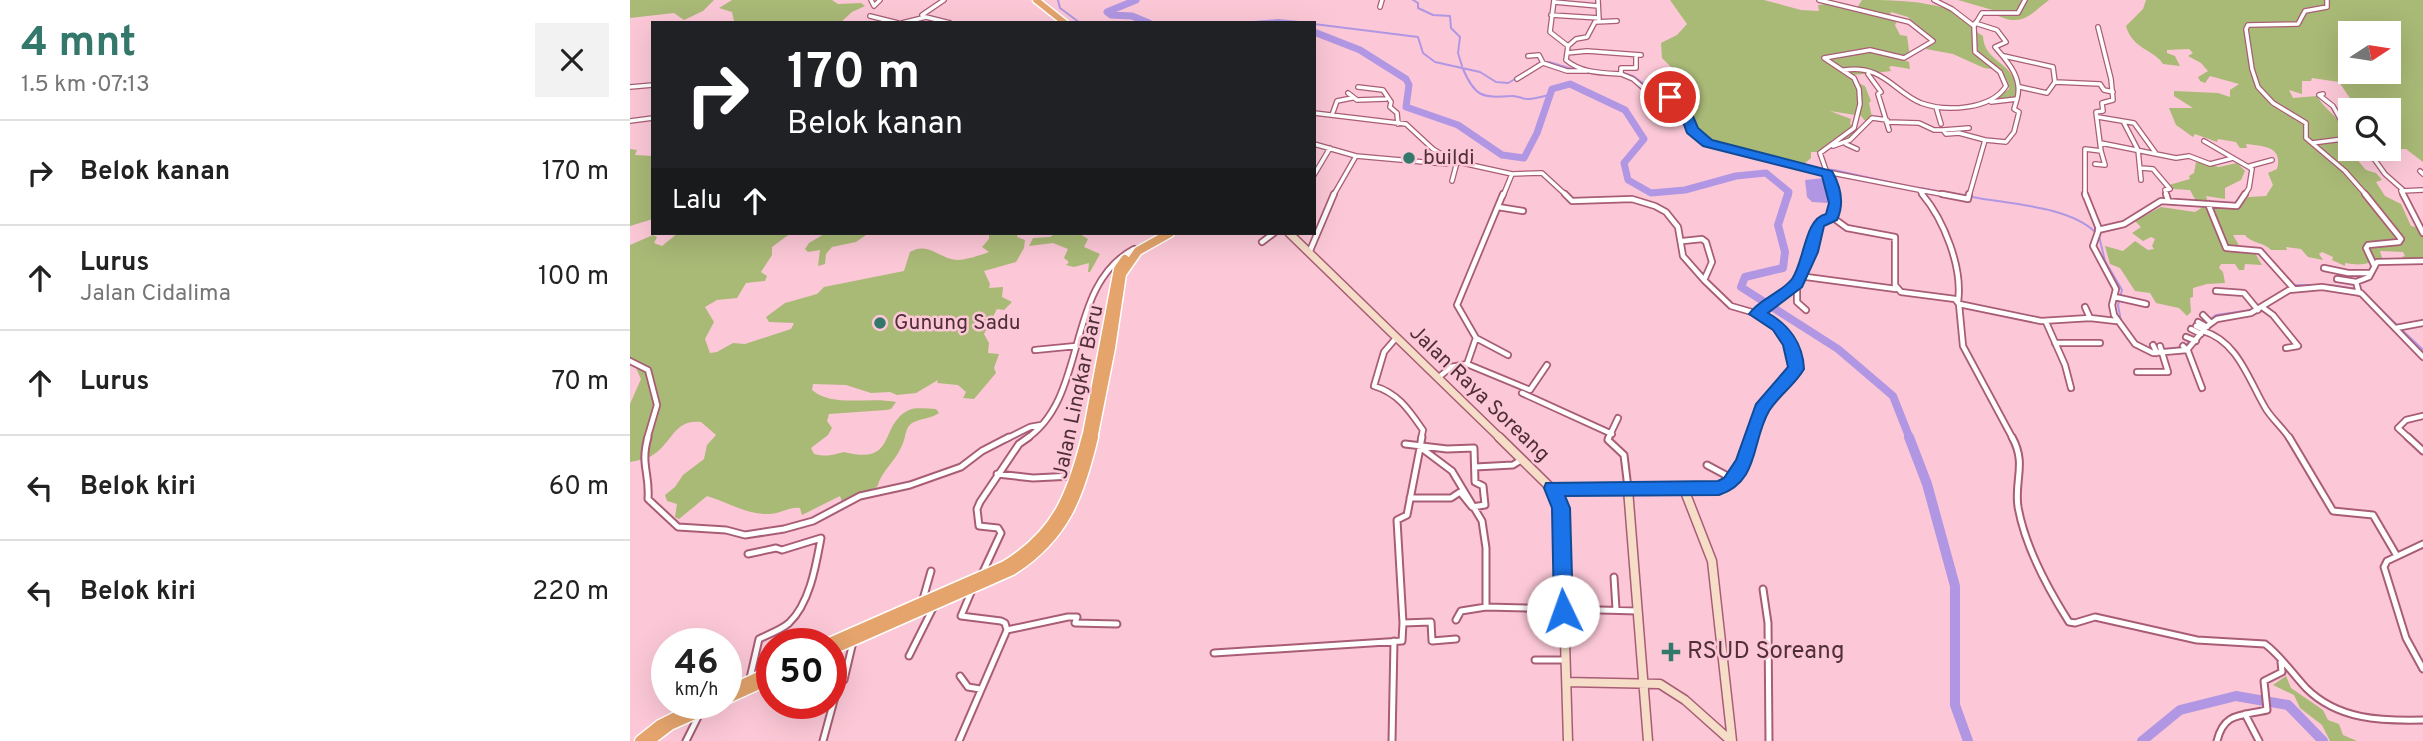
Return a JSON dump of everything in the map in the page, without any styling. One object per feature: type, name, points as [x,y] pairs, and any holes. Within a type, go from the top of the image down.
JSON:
[{"type":"highway","points":[[1036,0],[1062,21]]},
{"type":"highway","name":"Jalan Lingkar Baru","points":[[847,635],[1015,560],[1041,539],[1060,515],[1074,476],[1104,354],[1118,269],[1134,249],[1158,235]]},
{"type":"highway","name":"Jalan Lingkar Baru","points":[[847,643],[1023,563],[1059,528],[1077,492],[1094,428],[1111,354],[1123,271],[1137,252],[1167,235]]},
{"type":"highway","points":[[742,684],[756,678]]},
{"type":"highway","points":[[640,741],[660,725],[674,719]]},
{"type":"highway","points":[[649,741],[680,719]]},
{"type":"main road","name":"Jalan Raya Soreang","points":[[1291,235],[1552,488],[1561,508],[1569,741]]},
{"type":"main road","points":[[1552,488],[1684,489],[1712,561],[1732,741]]},
{"type":"main road","points":[[1628,489],[1648,741]]},
{"type":"main road","points":[[1567,682],[1660,684],[1676,692],[1732,741]]},
{"type":"street","points":[[871,0],[874,6],[880,0]]},
{"type":"street","points":[[920,17],[944,0]]},
{"type":"street","points":[[1380,7],[1382,0]]},
{"type":"street","points":[[1598,0],[1599,20]]},
{"type":"street","points":[[1819,0],[1906,21],[1933,41],[1904,58],[1870,50],[1824,58],[1854,78],[1859,89],[1858,119],[1848,135],[1820,153],[1835,198],[1832,217]]},
{"type":"street","points":[[1934,0],[1975,24],[1998,31],[2006,43],[1995,47],[2004,56],[2019,86],[2014,109],[2019,112],[2012,135],[2006,142],[1959,133],[1946,134],[1942,130]]},
{"type":"street","points":[[1988,103],[2001,94],[2006,86],[2000,72],[1975,52],[1975,24],[1982,13],[2018,13],[2025,0]]},
{"type":"street","points":[[2327,0],[2327,7],[2305,11],[2298,24],[2249,24],[2246,29],[2251,69],[2257,88],[2277,106],[2306,123],[2306,138],[2345,171],[2398,232],[2401,239],[2399,242],[2368,244],[2366,248],[2374,265]]},
{"type":"street","points":[[1568,46],[1550,32],[1554,1],[1598,6]]},
{"type":"street","points":[[1551,15],[1617,21]]},
{"type":"street","points":[[870,16],[891,21]]},
{"type":"street","points":[[907,21],[936,16],[946,21]]},
{"type":"street","points":[[1587,70],[1569,64],[1566,60],[1568,46],[1575,40],[1587,37],[1593,23],[1599,20]]},
{"type":"street","points":[[2095,163],[2105,165],[2096,112],[2103,111],[2102,103],[2113,100],[2105,50],[2098,42],[2098,27]]},
{"type":"street","points":[[1567,53],[1587,51],[1641,55]]},
{"type":"street","points":[[1621,73],[1621,68],[1636,68],[1636,55]]},
{"type":"street","points":[[1528,56],[1540,56],[1543,63],[1567,71],[1621,73],[1635,78],[1647,92],[1673,98],[1684,110],[1692,130],[1707,143],[1919,190],[1969,197],[1985,140]]},
{"type":"street","points":[[2004,56],[2053,67],[2055,82],[2047,93],[2019,86]]},
{"type":"street","points":[[1517,79],[1543,63]]},
{"type":"street","points":[[1844,70],[1853,68],[1893,81],[1916,100],[1936,107],[2017,99]]},
{"type":"street","points":[[1867,73],[1881,92],[1878,94],[1889,131]]},
{"type":"street","points":[[2055,82],[2100,84],[2103,89],[2113,92]]},
{"type":"street","points":[[630,88],[651,85]]},
{"type":"street","points":[[1358,88],[1378,88],[1384,91],[1386,99],[1397,113],[1398,124]]},
{"type":"street","points":[[1348,93],[1359,101],[1386,99]]},
{"type":"street","points":[[2323,94],[2319,95],[2331,103],[2338,118]]},
{"type":"street","points":[[1332,115],[1337,101],[1353,98]]},
{"type":"street","points":[[1936,107],[1941,124]]},
{"type":"street","points":[[1316,113],[1411,127],[1433,149],[1455,162],[1512,174],[1544,174],[1572,201],[1622,198],[1665,211],[1678,226],[1683,241],[1684,258],[1733,307],[1757,314],[1778,326],[1796,358],[1796,369],[1762,408],[1744,462],[1728,486],[1684,489]]},
{"type":"street","points":[[2098,117],[2134,123],[2155,152]]},
{"type":"street","points":[[630,121],[651,118]]},
{"type":"street","points":[[1845,144],[1872,118],[1919,123],[1933,130],[1969,128]]},
{"type":"street","points":[[2123,122],[2134,137],[2138,149],[2141,180]]},
{"type":"street","points":[[2312,144],[2338,140]]},
{"type":"street","points":[[2096,232],[2118,227],[2149,211],[2161,201],[2237,206],[2250,184],[2250,166],[2204,141]]},
{"type":"street","points":[[2101,143],[2175,158],[2189,156],[2210,164],[2235,157]]},
{"type":"street","points":[[1316,144],[1356,156],[1446,164],[1455,162]]},
{"type":"street","points":[[1832,146],[1845,144],[1857,149]]},
{"type":"street","points":[[1316,164],[1330,148]]},
{"type":"street","points":[[2101,151],[2085,149],[2085,197],[2096,216],[2094,249],[2117,284],[2118,298],[2112,309],[2117,321],[2139,344],[2158,349],[2185,348]]},
{"type":"street","points":[[1309,253],[1335,192],[1356,156]]},
{"type":"street","points":[[2250,166],[2273,160]]},
{"type":"street","points":[[2376,161],[2402,189],[2415,222],[2423,233]]},
{"type":"street","points":[[1452,181],[1455,162]]},
{"type":"street","points":[[2141,168],[2153,169],[2162,179],[2170,190],[2165,190],[2168,200]]},
{"type":"street","points":[[1508,355],[1476,338],[1457,305],[1512,174]]},
{"type":"street","points":[[2402,189],[2423,190]]},
{"type":"street","points":[[1919,190],[1942,219],[1950,238],[1952,264],[1961,294],[1959,303],[1963,346],[2018,450],[2021,459],[2018,508],[2027,536],[2066,619],[2076,623],[2095,617],[2197,640],[2265,644],[2316,698],[2344,714],[2371,719],[2422,721]]},
{"type":"street","points":[[2207,204],[2226,248],[2260,251],[2292,286]]},
{"type":"street","points":[[1498,207],[1523,211]]},
{"type":"street","points":[[1806,310],[1797,303],[1797,283],[1822,219],[1832,217],[1847,228],[1895,237],[1896,289]]},
{"type":"street","points":[[1262,242],[1271,235]]},
{"type":"street","points":[[1683,241],[1702,239],[1706,242],[1712,262],[1705,278]]},
{"type":"street","points":[[959,741],[1007,630],[1005,623],[1001,621],[961,616],[961,611],[1001,533],[998,528],[979,526],[980,502],[1019,444],[1042,425],[1068,375],[1083,317],[1102,276],[1116,258],[1134,249]]},
{"type":"street","points":[[2185,348],[2201,326],[2215,316],[2257,307],[2292,286],[2358,288],[2369,277],[2374,265],[2384,260],[2423,261]]},
{"type":"street","points":[[2324,268],[2343,273],[2370,273]]},
{"type":"street","points":[[1800,276],[1955,299],[1959,303],[2046,322],[2090,318],[2117,321]]},
{"type":"street","points":[[2337,279],[2358,288],[2423,357]]},
{"type":"street","points":[[1757,314],[1797,283]]},
{"type":"street","points":[[2216,291],[2244,293],[2257,307],[2273,315],[2298,346],[2287,348]]},
{"type":"street","points":[[2118,298],[2146,304]]},
{"type":"street","points":[[2085,307],[2090,318]]},
{"type":"street","points":[[2046,322],[2071,388]]},
{"type":"street","points":[[2398,328],[2423,323]]},
{"type":"street","points":[[2201,326],[2217,335],[2246,368],[2267,411],[2285,431],[2333,510],[2373,515],[2397,556]]},
{"type":"street","points":[[1214,653],[1403,640],[1397,520],[1407,515],[1424,433],[1392,391],[1373,384],[1384,352],[1396,338]]},
{"type":"street","points":[[1467,363],[1476,338]]},
{"type":"street","points":[[2055,343],[2100,343]]},
{"type":"street","points":[[1035,350],[1076,346]]},
{"type":"street","points":[[2185,348],[2202,388]]},
{"type":"street","points":[[2137,372],[2167,373],[2158,349]]},
{"type":"street","points":[[630,361],[648,370],[657,405],[642,457],[649,486],[648,499],[675,526],[689,529],[726,530],[746,535],[808,523],[860,496],[910,485],[961,467],[982,451],[1030,427],[1042,425]]},
{"type":"street","points":[[1437,379],[1449,369],[1467,363],[1530,390],[1548,365]]},
{"type":"street","points":[[1521,393],[1612,434]]},
{"type":"street","points":[[2423,416],[2406,420],[2398,428],[2423,451]]},
{"type":"street","points":[[1618,418],[1608,440],[1624,455],[1628,489]]},
{"type":"street","points":[[1405,444],[1475,449],[1475,484],[1483,486],[1486,503],[1476,507]]},
{"type":"street","points":[[1423,447],[1430,456],[1447,466],[1476,507],[1487,543],[1486,607]]},
{"type":"street","points":[[1475,467],[1513,465],[1522,460]]},
{"type":"street","points":[[1707,465],[1733,479]]},
{"type":"street","points":[[997,474],[1033,478],[1074,476]]},
{"type":"street","points":[[1410,498],[1451,498],[1460,492],[1476,507]]},
{"type":"street","points":[[748,554],[776,548],[782,550],[821,538],[807,589],[794,615],[787,625],[759,639],[749,681]]},
{"type":"street","points":[[2423,544],[2387,561],[2384,572],[2411,649],[2423,669]]},
{"type":"street","points":[[923,600],[931,571]]},
{"type":"street","points":[[1614,577],[1616,610]]},
{"type":"street","points":[[1763,589],[1768,623],[1769,741]]},
{"type":"street","points":[[909,656],[936,602]]},
{"type":"street","points":[[1456,620],[1461,611],[1486,607],[1639,611]]},
{"type":"street","points":[[1007,630],[1058,615],[1077,617],[1075,623],[1117,624]]},
{"type":"street","points":[[1403,623],[1431,622],[1432,640],[1456,639]]},
{"type":"street","points":[[823,741],[839,682],[844,680],[853,641]]},
{"type":"street","points":[[1392,741],[1394,641]]},
{"type":"street","points":[[2217,741],[2224,721],[2267,710],[2263,685],[2265,680],[2274,678],[2281,672],[2279,657]]},
{"type":"street","points":[[1535,660],[1566,660]]},
{"type":"street","points":[[960,676],[968,687],[980,689]]},
{"type":"street","points":[[2245,714],[2259,741]]},
{"type":"street","points":[[686,741],[696,719]]},
{"type":"green space","points":[[630,0],[714,0],[703,11],[684,20],[674,13],[630,18]]},
{"type":"green space","points":[[732,0],[832,0],[838,4],[861,3],[865,6],[852,12],[842,21],[734,21],[732,12],[719,8]]},
{"type":"green space","points":[[1670,0],[1764,0],[1801,10],[1819,11],[1818,5],[1827,4],[1855,11],[1862,0],[1892,0],[1943,8],[1957,13],[1983,36],[1990,53],[2014,78],[2015,99],[1997,98],[2009,89],[2000,70],[1984,68],[1953,54],[1926,49],[1933,40],[1908,17],[1891,12],[1889,18],[1897,21],[1895,25],[1900,35],[1907,36],[1910,57],[1904,60],[1909,62],[1910,69],[1892,66],[1889,67],[1891,71],[1851,75],[1856,82],[1865,86],[1871,101],[1869,103],[1872,117],[1866,122],[1861,116],[1830,111],[1851,119],[1850,124],[1860,130],[1848,141],[1841,139],[1820,152],[1811,152],[1811,158],[1803,165],[1708,142],[1694,127],[1676,94],[1678,82],[1682,80],[1680,76],[1662,58],[1661,43],[1677,35],[1687,24]]},
{"type":"green space","points":[[1958,0],[2049,0],[2026,17],[2014,20],[1998,16],[1996,11]]},
{"type":"green space","points":[[2146,0],[2423,0],[2423,162],[2406,149],[2401,149],[2401,98],[2350,98],[2340,84],[2401,84],[2401,21],[2338,21],[2338,82],[2312,78],[2311,81],[2302,81],[2302,94],[2289,90],[2293,98],[2317,96],[2338,121],[2338,161],[2358,161],[2366,170],[2376,173],[2382,180],[2376,182],[2385,196],[2401,204],[2411,226],[2423,229],[2423,263],[2406,262],[2402,257],[2405,256],[2403,252],[2380,251],[2382,258],[2364,264],[2345,263],[2345,266],[2322,252],[2319,254],[2323,260],[2308,257],[2301,249],[2286,247],[2287,250],[2271,250],[2245,235],[2233,235],[2241,249],[2238,248],[2239,252],[2255,253],[2262,265],[2245,264],[2244,270],[2239,270],[2235,264],[2221,264],[2219,268],[2223,272],[2225,283],[2193,288],[2193,297],[2190,298],[2191,312],[2187,316],[2179,308],[2156,303],[2150,293],[2135,291],[2120,268],[2110,264],[2105,246],[2123,251],[2135,241],[2148,250],[2154,249],[2152,246],[2155,239],[2151,237],[2143,241],[2132,233],[2141,227],[2135,221],[2161,207],[2195,212],[2203,207],[2202,204],[2233,208],[2248,197],[2266,196],[2273,185],[2268,173],[2277,169],[2278,162],[2275,152],[2266,147],[2246,144],[2247,148],[2240,148],[2236,142],[2218,139],[2217,142],[2195,134],[2193,137],[2176,125],[2169,108],[2193,108],[2174,96],[2174,91],[2218,93],[2230,97],[2230,90],[2239,84],[2210,76],[2205,83],[2200,81],[2198,77],[2208,71],[2201,63],[2188,56],[2193,53],[2189,49],[2167,50],[2167,53],[2175,56],[2180,66],[2163,64],[2133,40],[2126,26],[2143,9]]},
{"type":"green space","points":[[630,149],[637,150],[635,155],[651,156],[651,220],[630,226]]},
{"type":"green space","points":[[2196,162],[2219,167],[2237,163],[2245,171],[2241,180],[2225,188],[2225,199],[2206,196],[2208,202],[2196,201],[2190,190],[2173,189],[2169,185],[2190,179]]},
{"type":"green space","points":[[653,235],[657,237],[654,243],[662,246],[676,235],[788,235],[772,247],[772,255],[761,272],[767,276],[765,281],[746,283],[737,298],[717,300],[705,307],[714,322],[705,339],[710,353],[733,343],[745,344],[791,329],[794,323],[769,322],[766,317],[785,303],[817,294],[824,287],[904,271],[910,252],[917,249],[928,249],[957,260],[989,252],[982,247],[989,235],[1018,235],[1025,240],[1024,248],[1016,262],[984,271],[989,288],[1003,287],[1002,297],[1012,302],[1004,310],[997,309],[984,334],[989,343],[988,353],[999,354],[994,368],[996,373],[974,399],[963,398],[966,392],[958,385],[937,383],[938,380],[916,393],[897,395],[890,392],[871,393],[846,385],[813,384],[812,390],[830,399],[896,402],[891,409],[886,410],[829,414],[827,421],[832,428],[828,435],[811,448],[814,454],[873,453],[880,449],[893,425],[909,410],[936,409],[939,413],[910,425],[900,449],[877,487],[842,502],[840,496],[802,515],[800,508],[767,514],[744,510],[707,496],[679,519],[675,517],[677,504],[667,501],[665,495],[683,475],[704,459],[707,445],[716,435],[701,422],[686,424],[654,454],[630,462],[630,404],[641,379],[636,368],[630,365],[630,245]]},
{"type":"green space","points":[[823,235],[866,235],[856,242],[832,247],[826,254],[825,264],[818,266],[820,250],[808,252],[805,249],[809,243]]},
{"type":"green space","points":[[1081,235],[1088,239],[1084,247],[1100,254],[1090,272],[1089,263],[1074,267],[1066,265],[1069,262],[1064,258],[1068,249],[1053,243],[1029,246],[1033,238]]},
{"type":"green space","points":[[2286,676],[2291,688],[2323,710],[2328,720],[2339,724],[2343,735],[2357,741],[2330,741],[2322,725],[2300,708],[2294,695],[2273,685]]},
{"type":"shaded area","points":[[1824,178],[1828,203],[1812,202],[1807,197],[1805,180]]},
{"type":"waterway","points":[[1058,0],[1060,8],[1077,21]]},
{"type":"waterway","points":[[1136,0],[1107,12],[1144,21]]},
{"type":"waterway","points":[[1413,0],[1418,3],[1418,8],[1433,15],[1450,16],[1451,28],[1460,37],[1458,53],[1462,66]]},
{"type":"waterway","points":[[1266,21],[1289,21]]},
{"type":"waterway","points":[[1316,24],[1418,37],[1423,53],[1435,62],[1480,72],[1496,82],[1508,83],[1515,79]]},
{"type":"waterway","points":[[1316,33],[1360,50],[1406,79],[1409,85],[1406,107],[1458,125],[1502,155],[1524,158],[1537,133],[1552,89],[1570,84],[1625,110],[1644,139],[1624,163],[1628,180],[1651,193],[1685,190],[1736,176],[1766,173],[1789,192],[1788,196]]},
{"type":"waterway","points":[[1537,64],[1549,62],[1572,69]]},
{"type":"waterway","points":[[1463,69],[1471,85],[1486,96],[1533,99],[1550,95]]},
{"type":"waterway","points":[[1588,69],[1607,72]]},
{"type":"waterway","points":[[1623,73],[1633,76],[1652,90],[1681,99],[1691,119]]},
{"type":"waterway","points":[[1810,168],[1834,170],[1911,187]]},
{"type":"waterway","points":[[1920,188],[1966,196]]},
{"type":"waterway","points":[[1788,194],[1778,225],[1785,252],[1783,268],[1745,277],[1741,287],[1838,349],[1893,396],[1910,439]]},
{"type":"waterway","points":[[1972,197],[2054,211],[2084,223],[2095,232]]},
{"type":"waterway","points":[[2099,236],[2105,261],[2122,290],[2118,305],[2121,321]]},
{"type":"waterway","points":[[2204,323],[2216,315],[2252,310],[2295,285],[2330,285],[2356,289]]},
{"type":"waterway","points":[[2361,290],[2397,325]]},
{"type":"waterway","points":[[2401,329],[2423,350]]},
{"type":"waterway","points":[[2164,349],[2183,347],[2190,341]]},
{"type":"waterway","points":[[1909,437],[1927,484],[1955,586],[1955,705],[1968,741]]},
{"type":"waterway","points":[[2142,741],[2180,710],[2236,696],[2288,705],[2323,741]]},
{"type":"place","name":"buildi","points":[[1409,158]]},
{"type":"place","name":"Gunung Sadu","points":[[880,323]]},
{"type":"place","name":"RSUD Soreang","points":[[1671,652]]},
{"type":"route","points":[[1563,611],[1561,508],[1558,495],[1552,488],[1684,489],[1728,486],[1744,462],[1762,408],[1796,369],[1796,358],[1778,326],[1774,321],[1757,314],[1797,283],[1807,264],[1818,225],[1822,219],[1832,217],[1835,203],[1833,186],[1827,174],[1707,143],[1692,130],[1684,110],[1670,97]]}]
